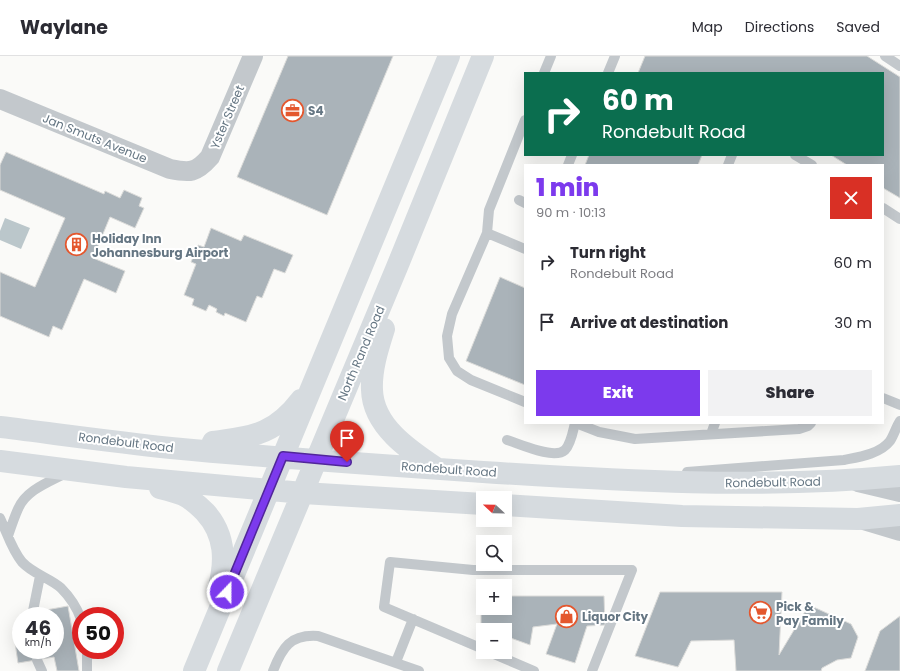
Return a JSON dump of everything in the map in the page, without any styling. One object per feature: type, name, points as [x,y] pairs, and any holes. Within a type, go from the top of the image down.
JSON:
[{"type":"main road","points":[[194,671],[270,489],[311,385],[449,56]]},
{"type":"main road","name":"North Rand Road","points":[[235,668],[243,634],[397,267],[483,56]]},
{"type":"main road","points":[[397,267],[391,301],[375,360],[371,389],[373,402],[391,434],[406,448],[438,469]]},
{"type":"main road","points":[[172,448],[254,436],[276,426],[289,415],[311,385]]},
{"type":"main road","name":"Rondebult Road","points":[[0,427],[172,448],[438,469],[596,479],[700,483],[852,480],[900,476]]},
{"type":"main road","points":[[0,462],[72,469],[126,477],[303,493],[476,504]]},
{"type":"main road","points":[[126,477],[184,496],[197,504],[220,533],[224,554],[223,572],[202,651]]},
{"type":"main road","points":[[512,505],[682,516],[858,519],[900,516]]},
{"type":"street","name":"Yster Street","points":[[192,172],[202,166],[210,157],[253,56]]},
{"type":"street","name":"Jan Smuts Avenue","points":[[0,99],[170,169],[192,172]]},
{"type":"street","points":[[852,480],[900,492]]},
{"type":"street","points":[[858,519],[900,531]]},
{"type":"lane","points":[[544,72],[551,56]]},
{"type":"lane","points":[[608,72],[615,56]]},
{"type":"lane","points":[[885,56],[900,66]]},
{"type":"lane","points":[[524,122],[489,210],[487,233],[452,314],[448,336],[449,358],[457,371],[471,380],[524,402]]},
{"type":"lane","points":[[797,156],[810,164]]},
{"type":"lane","points":[[884,209],[900,219]]},
{"type":"lane","points":[[487,233],[524,249]]},
{"type":"lane","points":[[884,398],[900,405]]},
{"type":"lane","points":[[596,479],[844,460],[865,455],[879,449],[889,441],[900,421]]},
{"type":"lane","points":[[507,440],[540,451],[552,453],[559,452],[565,450],[569,444],[576,424]]},
{"type":"lane","points":[[579,424],[599,432],[635,438],[800,429],[810,424]]},
{"type":"lane","points":[[710,434],[715,424]]},
{"type":"lane","points":[[8,536],[18,508],[26,498],[34,490],[72,469]]},
{"type":"lane","points":[[0,518],[12,547],[23,563],[40,576],[61,588],[77,607]]},
{"type":"lane","points":[[476,646],[384,607],[390,562],[473,570],[632,570],[592,671]]},
{"type":"lane","points":[[34,607],[40,576]]},
{"type":"lane","points":[[396,662],[413,619]]},
{"type":"lane","points":[[273,671],[285,646],[305,635],[318,636],[419,671]]},
{"type":"lane","points":[[87,659],[87,671]]},
{"type":"lane","points":[[506,659],[534,671]]},
{"type":"lane","points":[[37,660],[42,671]]},
{"type":"shaded area","points":[[5,218],[30,228],[21,249],[0,240],[0,231]]},
{"type":"building","points":[[288,56],[393,56],[327,215],[237,177]]},
{"type":"building","points":[[645,56],[867,56],[900,77],[900,198],[884,189],[884,164],[845,164],[833,156],[884,156],[884,72],[638,72]]},
{"type":"building","name":"Holiday Inn Johannesburg Airport","points":[[6,152],[104,194],[105,191],[120,198],[124,190],[142,198],[139,206],[144,208],[135,228],[110,217],[93,258],[125,271],[116,293],[84,279],[62,330],[53,326],[49,337],[0,316],[0,272],[35,287],[65,218],[0,190],[0,165]]},
{"type":"building","points":[[589,156],[702,156],[698,164],[585,164]]},
{"type":"building","points":[[211,228],[241,241],[244,235],[293,255],[285,273],[274,269],[262,298],[257,296],[246,322],[225,313],[224,316],[216,312],[217,309],[209,305],[206,311],[192,305],[194,299],[184,295],[196,264],[191,262],[198,245],[204,247]]},
{"type":"building","points":[[500,277],[524,288],[524,385],[466,361]]},
{"type":"building","points":[[660,592],[782,592],[779,655],[809,605],[851,624],[858,637],[851,658],[837,660],[822,668],[821,671],[736,671],[734,640],[691,641],[678,667],[635,656]]},
{"type":"building","points":[[512,596],[604,596],[605,625],[587,626],[575,663],[546,654],[557,624],[533,627],[530,645],[512,639],[512,623],[481,623],[481,615],[512,615]]},
{"type":"building","points":[[68,606],[72,630],[72,659],[77,659],[79,671],[57,671],[54,659],[64,659],[64,607],[62,607]]},
{"type":"building","points":[[900,616],[900,671],[865,671],[880,631]]},
{"type":"building","points":[[17,659],[42,659],[18,663]]},
{"type":"place","name":"S4","points":[[292,110]]},
{"type":"place","name":"Holiday Inn Johannesburg Airport","points":[[76,245]]},
{"type":"place","name":"Pick & Pay Family","points":[[761,613]]},
{"type":"place","name":"Liquor City","points":[[566,616]]},
{"type":"route","points":[[227,592],[283,456],[347,462]]}]
